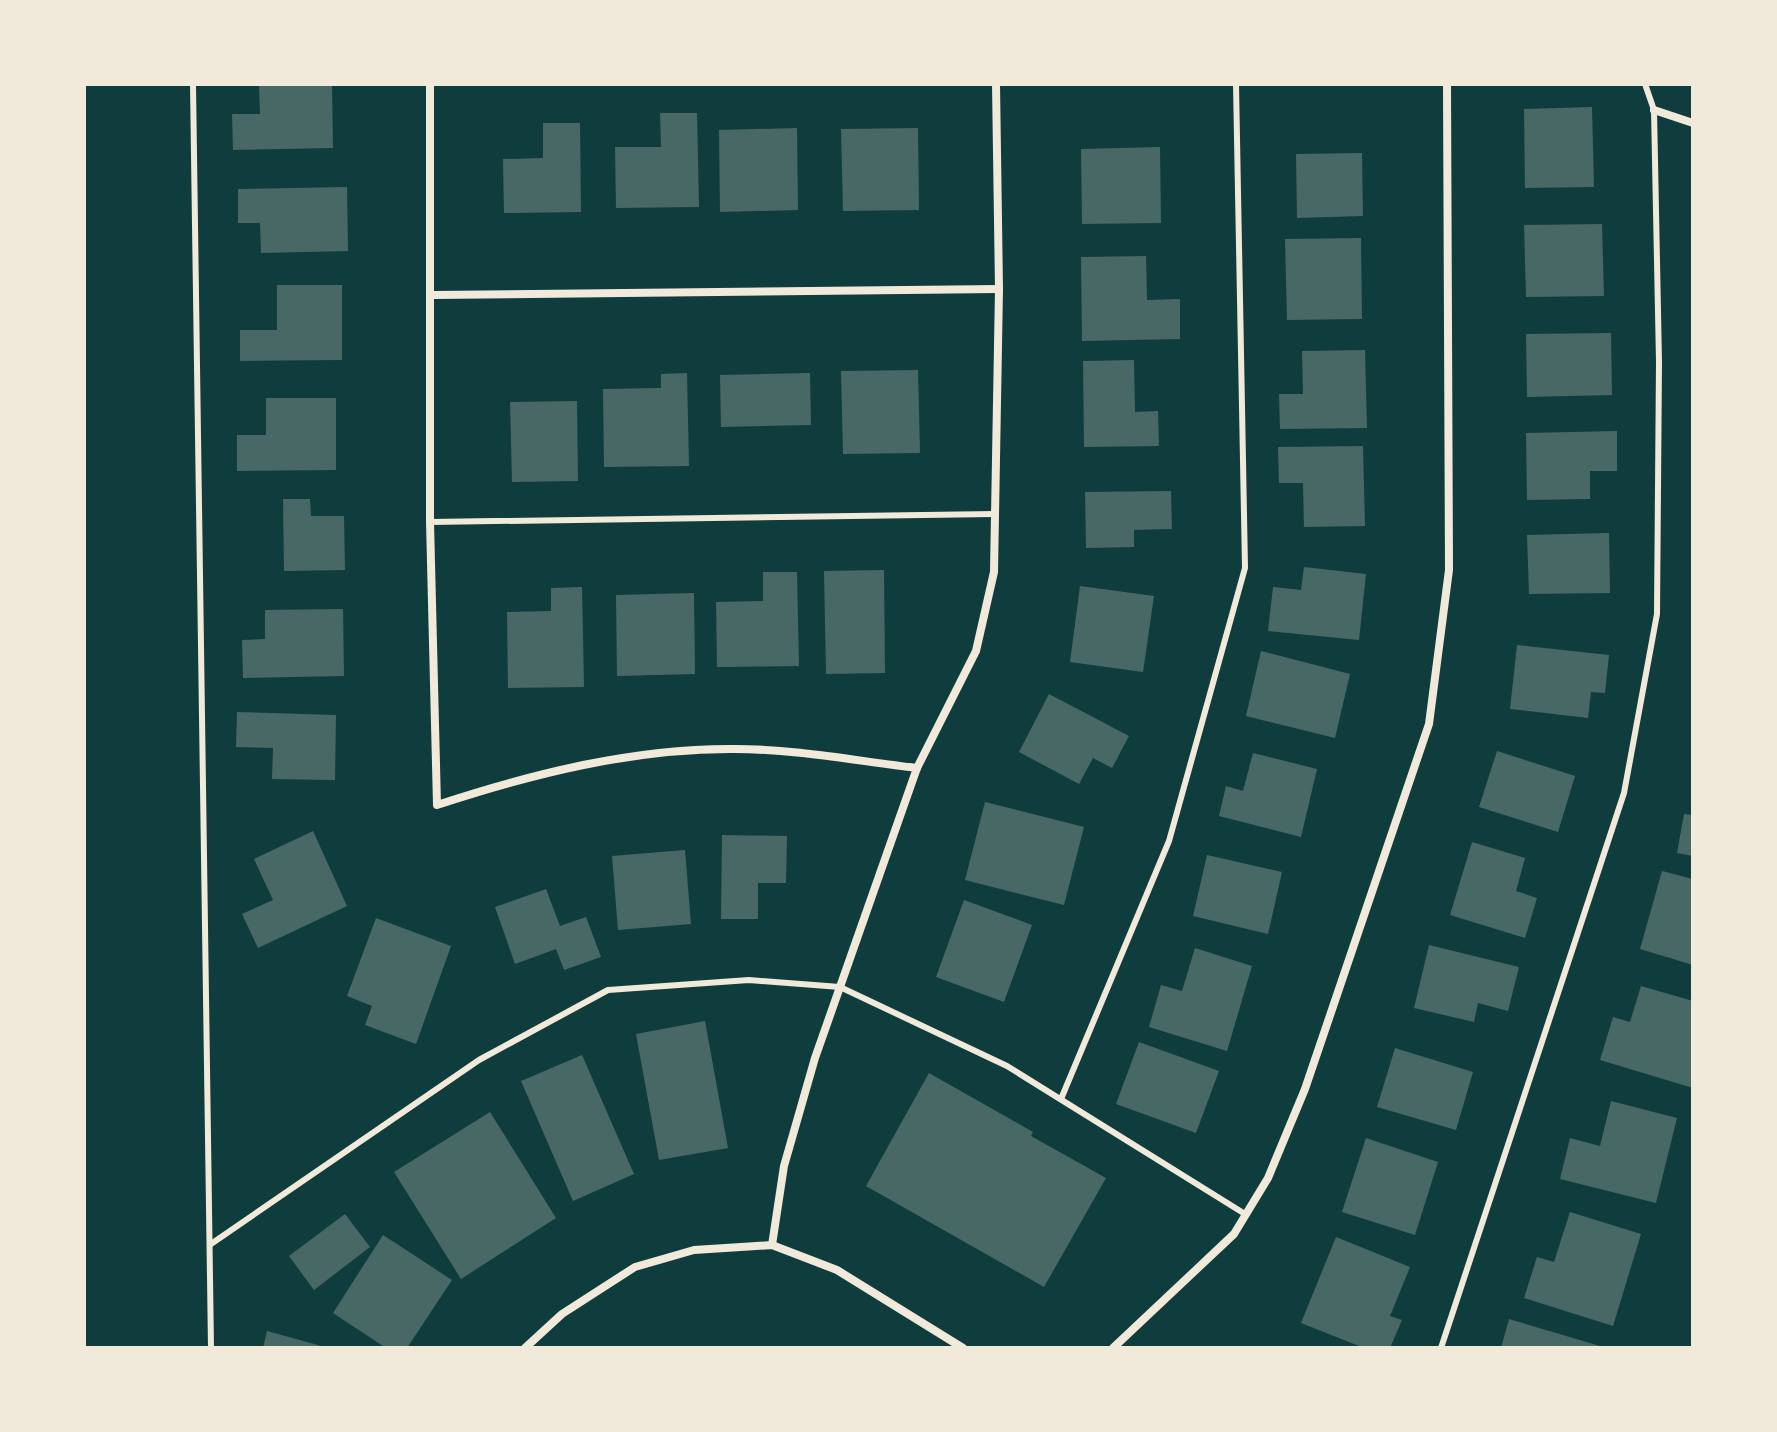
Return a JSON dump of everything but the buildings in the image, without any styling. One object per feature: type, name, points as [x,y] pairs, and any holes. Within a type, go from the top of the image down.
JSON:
[{"type":"street","points":[[430,84],[433,295],[430,522],[437,805],[519,778],[631,758],[735,749],[917,768]]},
{"type":"street","points":[[772,1245],[784,1166],[815,1058],[917,768],[976,651],[994,572],[999,289],[996,84]]},
{"type":"street","points":[[1113,1348],[1234,1234],[1268,1178],[1305,1089],[1429,724],[1449,570],[1447,84]]},
{"type":"street","points":[[1654,110],[1693,123]]},
{"type":"street","points":[[433,295],[999,289]]},
{"type":"street","points":[[525,1348],[562,1314],[635,1267],[694,1250],[772,1245],[837,1270],[963,1348]]},
{"type":"lane","points":[[193,84],[211,1348]]},
{"type":"lane","points":[[1061,1099],[1169,841],[1245,568],[1236,84]]},
{"type":"lane","points":[[1441,1348],[1624,793],[1657,614],[1659,362],[1654,110],[1645,84]]},
{"type":"lane","points":[[430,522],[995,514]]},
{"type":"lane","points":[[211,1244],[479,1060],[608,990],[749,980],[840,987],[1007,1066],[1245,1214]]}]
